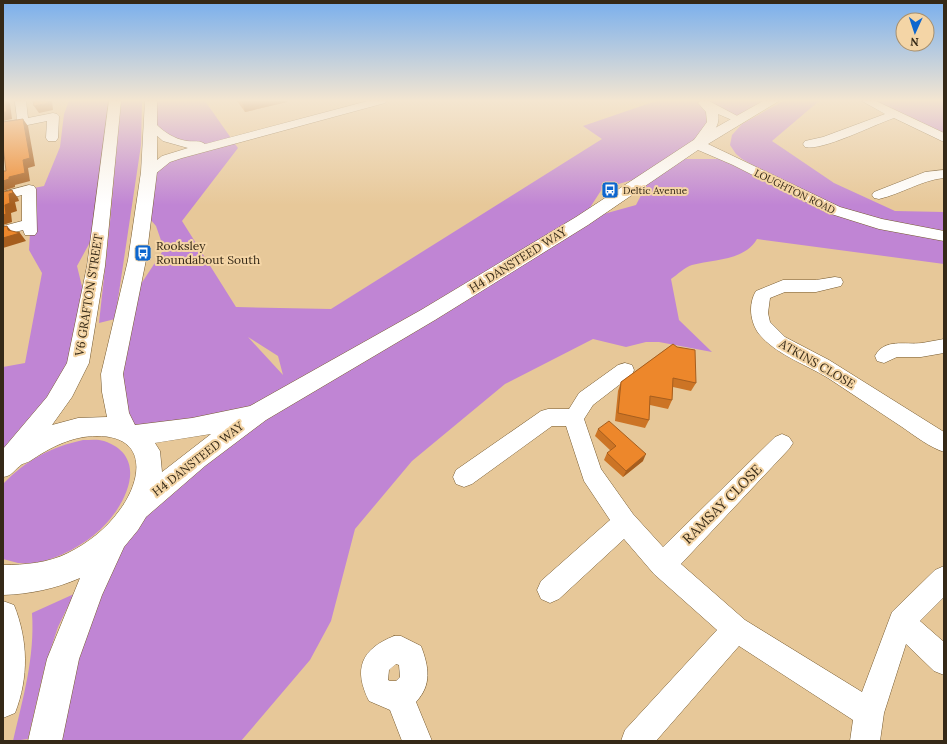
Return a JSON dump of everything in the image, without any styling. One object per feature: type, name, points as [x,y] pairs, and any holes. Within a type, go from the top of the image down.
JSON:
[{"type":"street","name":"V6 GRAFTON STREET","points":[[4,466],[56,401],[73,376],[78,363],[96,262],[111,136]]},
{"type":"street","points":[[45,741],[63,659],[89,590],[115,537],[139,507],[148,484],[150,473],[149,456],[141,442],[129,433],[117,413],[113,392],[112,374],[137,260],[149,172],[151,136]]},
{"type":"street","points":[[161,136],[177,143],[189,145],[218,144]]},
{"type":"street","points":[[149,172],[166,159],[249,136]]},
{"type":"street","points":[[697,144],[703,136]]},
{"type":"street","name":"H4 DANSTEED WAY","points":[[139,507],[196,458],[262,411],[311,381],[428,315],[582,220],[711,136]]},
{"type":"street","points":[[729,136],[728,142],[730,152],[738,162]]},
{"type":"street","points":[[810,144],[820,144],[841,136]]},
{"type":"street","name":"LOUGHTON ROAD","points":[[697,144],[738,162],[834,210],[879,224],[944,236]]},
{"type":"street","points":[[879,195],[908,185],[930,175],[944,174]]},
{"type":"street","points":[[3,196],[44,186]]},
{"type":"street","points":[[3,231],[30,228],[29,189]]},
{"type":"street","name":"ATKINS CLOSE","points":[[835,282],[816,286],[783,286],[762,295],[759,310],[764,328],[782,346],[813,360],[911,423],[944,442]]},
{"type":"street","points":[[884,356],[892,350],[921,350],[944,346]]},
{"type":"street","points":[[574,418],[586,399],[625,370]]},
{"type":"street","name":"H4 DANSTEED WAY","points":[[4,466],[42,440],[69,430],[88,426],[110,427],[129,433],[192,428],[262,411]]},
{"type":"street","points":[[464,477],[548,417],[574,418]]},
{"type":"street","points":[[574,418],[592,474],[625,522],[662,565],[736,629],[869,713]]},
{"type":"street","name":"RAMSAY CLOSE","points":[[662,565],[782,443]]},
{"type":"street","points":[[550,590],[625,522]]},
{"type":"street","points":[[3,580],[23,581],[52,575],[95,553],[115,537]]},
{"type":"street","points":[[865,741],[869,713],[902,621],[944,579]]},
{"type":"street","points":[[3,616],[8,626],[11,662],[3,701]]},
{"type":"street","points":[[902,621],[944,661]]},
{"type":"street","points":[[636,741],[736,629]]},
{"type":"street","points":[[399,696],[417,741]]},
{"type":"shaded area","points":[[61,136],[111,136],[101,222],[77,266],[88,311],[78,363],[3,467],[3,367],[25,363],[42,273],[29,250],[29,189],[44,186],[60,147]]},
{"type":"shaded area","points":[[118,136],[141,136],[115,319],[99,323]]},
{"type":"shaded area","points":[[168,136],[229,136],[238,148],[182,221],[236,307],[331,309],[602,139],[597,136],[699,136],[675,159],[720,159],[739,167],[787,193],[830,209],[742,159],[736,154],[730,145],[732,136],[778,136],[772,141],[834,183],[895,211],[944,212],[944,264],[757,239],[744,252],[737,255],[689,266],[671,279],[679,320],[712,352],[659,342],[646,342],[626,347],[593,339],[505,384],[412,461],[355,529],[331,621],[310,660],[241,741],[45,741],[115,537],[257,413],[134,435],[117,413],[128,296],[143,281],[164,249],[156,226],[143,211],[149,172],[200,145]],"holes":[[[652,174],[636,205],[582,220],[602,189]],[[248,337],[278,356],[283,375]]]},
{"type":"shaded area","points":[[83,440],[104,441],[119,449],[127,460],[130,472],[128,486],[123,500],[105,525],[86,541],[68,552],[48,560],[38,562],[18,563],[3,559],[3,484],[30,461],[60,446]]},
{"type":"shaded area","points":[[74,594],[58,627],[45,666],[28,739],[13,741],[30,661],[32,646],[32,613]]},
{"type":"building","points":[[3,136],[26,136],[30,158],[23,160],[25,173],[9,177],[9,179],[3,181],[3,171],[6,171]]},
{"type":"building","points":[[12,190],[13,193],[9,194],[10,203],[5,205],[6,214],[3,215],[3,192]]},
{"type":"building","points":[[7,226],[8,230],[20,233],[3,238],[3,227]]},
{"type":"building","points":[[673,344],[677,347],[695,350],[696,383],[673,378],[672,400],[650,396],[649,420],[618,413],[621,382]]},
{"type":"building","points":[[609,421],[646,454],[626,471],[607,453],[616,446],[598,429]]},
{"type":"place","name":"Deltic Avenue","points":[[610,190]]},
{"type":"place","name":"Rooksley Roundabout South","points":[[143,253]]}]
